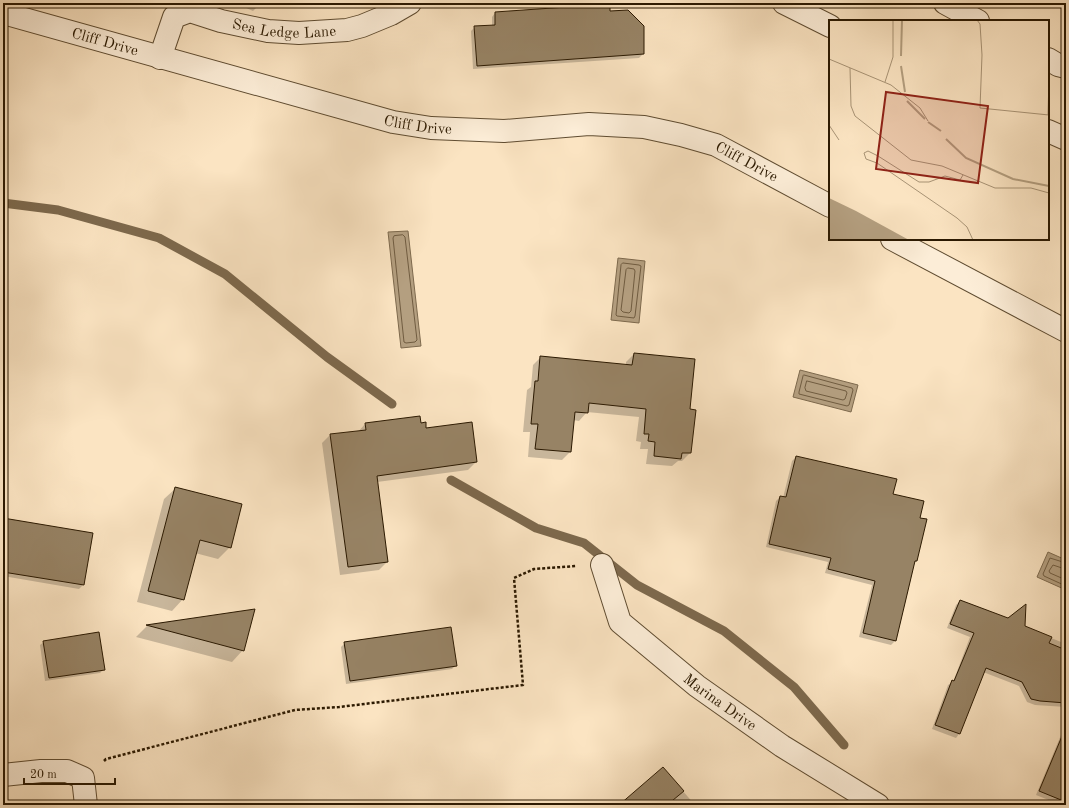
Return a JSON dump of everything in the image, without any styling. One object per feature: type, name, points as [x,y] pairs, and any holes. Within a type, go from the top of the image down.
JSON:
[{"type":"street","name":"Sea Ledge Lane","points":[[160,58],[174,17],[190,12],[221,21],[268,31],[299,33],[347,30],[362,26],[391,14],[410,3]]},
{"type":"street","points":[[784,3],[829,26]]},
{"type":"street","points":[[945,3],[976,20]]},
{"type":"street","name":"Cliff Drive","points":[[3,14],[393,122],[431,128],[504,131],[589,124],[644,127],[681,135],[716,145],[829,205]]},
{"type":"street","points":[[1049,60],[1058,65],[1066,67]]},
{"type":"street","points":[[1049,131],[1066,139]]},
{"type":"street","points":[[894,240],[1066,331]]},
{"type":"street","name":"Marina Drive","points":[[602,565],[620,622],[716,700],[782,746],[878,805]]},
{"type":"street","points":[[3,775],[41,771],[75,774],[86,805]]},
{"type":"path","points":[[75,774],[106,759],[295,710],[339,707],[523,685],[514,578],[534,569],[563,566],[602,565]]},
{"type":"water","points":[[408,231],[421,346],[401,348],[388,232]]},
{"type":"water","points":[[618,258],[645,261],[639,323],[611,320]]},
{"type":"water","points":[[800,370],[858,385],[851,412],[793,397]]},
{"type":"water","points":[[1048,552],[1066,560],[1066,590],[1037,577]]},
{"type":"building","points":[[610,4],[610,11],[628,10],[644,26],[644,54],[477,66],[474,26],[495,25],[495,12]]},
{"type":"building","points":[[634,353],[695,359],[690,409],[696,410],[691,453],[682,453],[681,459],[654,456],[655,442],[648,441],[649,434],[644,434],[646,409],[589,403],[588,413],[575,412],[571,452],[535,449],[538,424],[531,424],[535,381],[538,381],[540,356],[632,365]]},
{"type":"building","points":[[420,416],[421,423],[426,422],[426,428],[472,422],[477,462],[377,476],[388,562],[348,567],[330,434],[366,430],[365,423]]},
{"type":"building","points":[[796,456],[897,479],[893,494],[924,501],[920,518],[927,519],[917,561],[915,561],[896,641],[863,633],[875,581],[828,569],[831,558],[769,544],[780,496],[786,497]]},
{"type":"building","points":[[175,487],[242,504],[231,548],[200,540],[184,600],[148,591]]},
{"type":"building","points":[[3,518],[93,533],[84,585],[3,572]]},
{"type":"building","points":[[960,600],[1008,618],[1026,604],[1025,626],[1052,637],[1049,643],[1066,650],[1066,703],[1031,699],[1022,682],[986,668],[960,734],[935,725],[952,680],[954,681],[974,633],[950,624]]},
{"type":"building","points":[[255,609],[244,651],[146,625]]},
{"type":"building","points":[[451,627],[457,666],[350,681],[344,642]]},
{"type":"building","points":[[99,632],[105,670],[49,678],[43,641]]},
{"type":"building","points":[[1066,729],[1066,802],[1039,791]]},
{"type":"building","points":[[663,767],[684,791],[667,805],[619,805]]},
{"type":"waterway","points":[[3,203],[58,210],[159,238],[225,274],[327,357],[392,404]]},
{"type":"waterway","points":[[451,480],[536,528],[584,543],[637,585],[724,631],[794,687],[844,745]]}]
